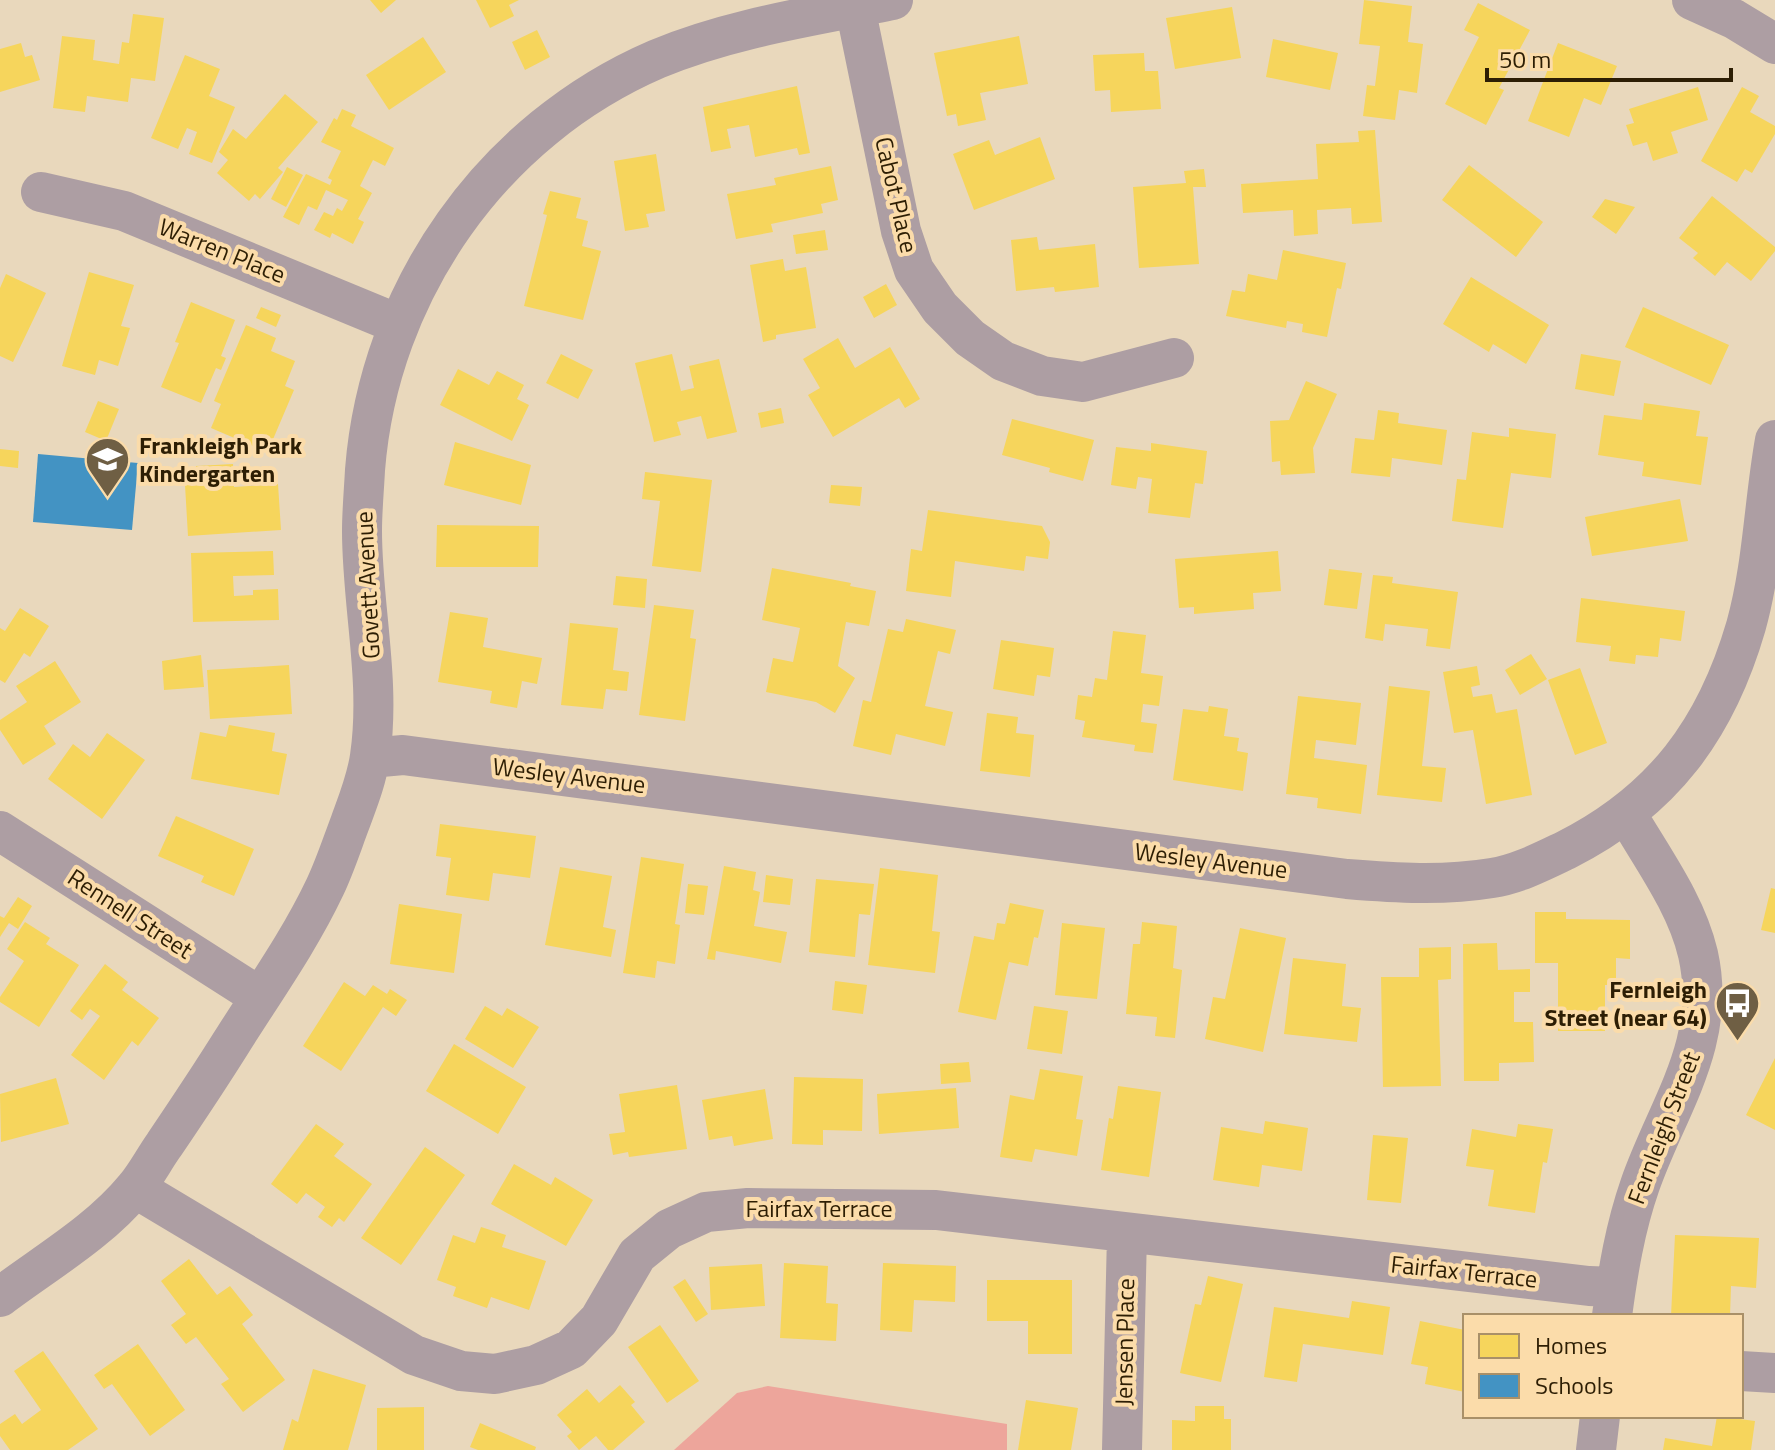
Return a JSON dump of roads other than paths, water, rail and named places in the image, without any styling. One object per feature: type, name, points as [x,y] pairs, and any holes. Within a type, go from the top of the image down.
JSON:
[{"type":"street","points":[[1692,0],[1739,10],[1775,44]]},
{"type":"street","name":"Govett Avenue","points":[[0,1297],[102,1222],[135,1188],[302,931],[326,885],[359,799],[370,758],[373,676],[362,531],[366,464],[382,379],[398,324],[427,266],[460,215],[504,163],[545,126],[580,100],[619,78],[660,58],[714,39],[874,4]]},
{"type":"street","name":"Cabot Place","points":[[874,4],[901,231],[914,270],[940,308],[970,338],[1003,361],[1042,376],[1083,382],[1174,358]]},
{"type":"street","name":"Warren Place","points":[[41,192],[124,211],[398,324]]},
{"type":"street","name":"Wesley Avenue","points":[[370,758],[403,755],[1396,883],[1446,884],[1496,877],[1538,864],[1626,813],[1661,783],[1697,739],[1724,692],[1747,622],[1775,440]]},
{"type":"street","name":"Fernleigh Street","points":[[1614,1302],[1626,1229],[1641,1182],[1681,1094],[1697,1043],[1702,1000],[1698,954],[1684,913],[1626,813]]},
{"type":"street","name":"Rennell Street","points":[[0,831],[260,997]]},
{"type":"street","name":"Fairfax Terrace","points":[[135,1188],[414,1355],[461,1371],[495,1374],[536,1365],[571,1349],[599,1320],[637,1255],[669,1229],[706,1212],[748,1208],[936,1210],[1589,1286],[1614,1302]]},
{"type":"street","name":"Jensen Place","points":[[1122,1450],[1127,1234]]},
{"type":"street","points":[[1743,1371],[1775,1373]]},
{"type":"street","points":[[1596,1450],[1600,1418]]},
{"type":"place","name":"Frankleigh Park Kindergarten","points":[[108,499]]},
{"type":"place","name":"Fernleigh Street (near 64)","points":[[1738,1043]]}]
